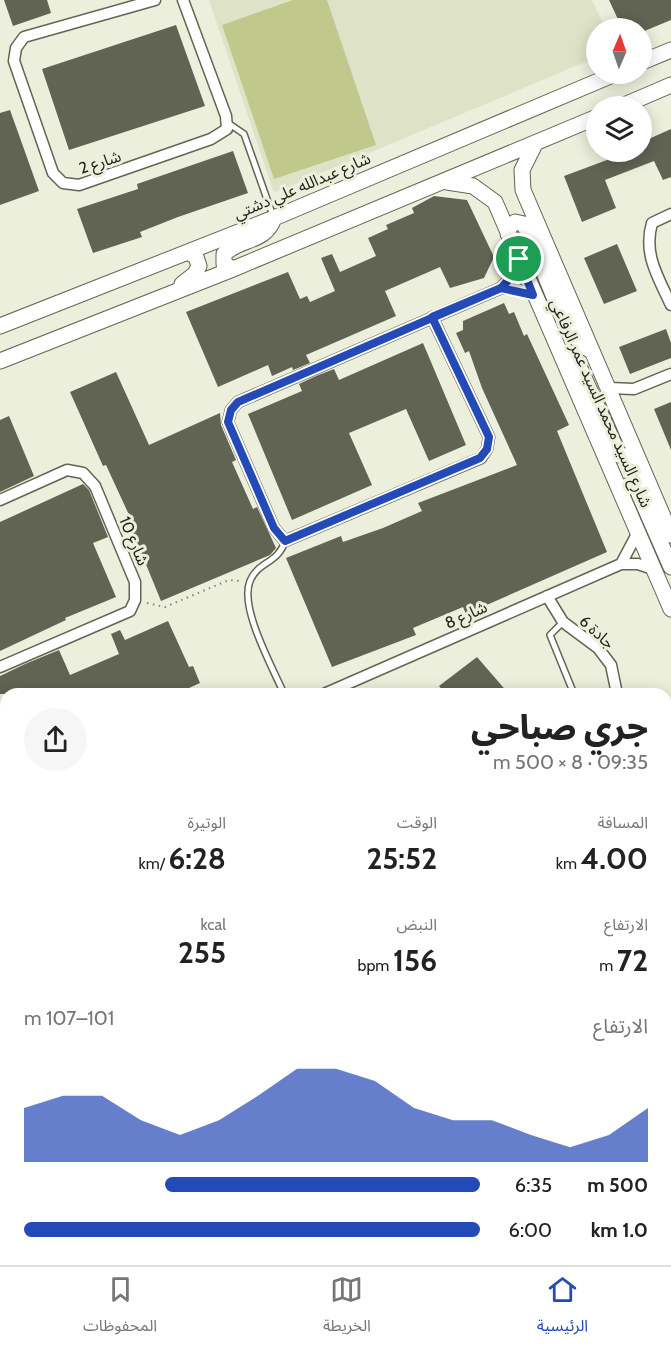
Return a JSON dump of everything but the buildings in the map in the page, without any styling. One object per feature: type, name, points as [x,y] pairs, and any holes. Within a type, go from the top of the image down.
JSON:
[{"type":"main road","points":[[652,58],[671,50]]},
{"type":"main road","points":[[645,96],[671,78]]},
{"type":"main road","name":"شارع عبدالله علي دشتي","points":[[0,326],[274,218],[591,84]]},
{"type":"main road","points":[[645,96],[671,85]]},
{"type":"main road","points":[[0,361],[233,269],[586,122]]},
{"type":"main road","name":"شارع السيد محمد السيد عمر الرفاعي","points":[[535,144],[522,170],[523,190],[671,535]]},
{"type":"main road","name":"شارع السيد محمد السيد عمر الرفاعي","points":[[438,184],[465,183],[481,190],[495,202],[533,295],[671,609]]},
{"type":"main road","points":[[233,269],[224,264],[224,254],[262,236],[270,228],[274,218]]},
{"type":"main road","points":[[508,234],[511,225],[515,222],[524,224],[568,331],[578,343],[591,351]]},
{"type":"main road","points":[[159,298],[198,270],[198,261],[188,252]]},
{"type":"main road","points":[[0,314],[16,320]]},
{"type":"main road","points":[[558,349],[578,364],[619,455],[630,457],[634,449]]},
{"type":"main road","points":[[622,494],[627,486],[636,487],[671,567]]},
{"type":"street","name":"شارع 2","points":[[155,0],[24,37],[16,48],[14,61],[53,173],[63,183],[79,185],[211,139],[226,129],[226,122]]},
{"type":"street","points":[[183,0],[226,122]]},
{"type":"street","points":[[671,214],[652,223],[647,239],[650,259],[671,305]]},
{"type":"street","points":[[432,317],[489,437],[487,449],[480,458],[285,541],[274,528],[228,422],[231,410],[238,402],[432,317],[501,288],[513,275],[519,259]]},
{"type":"street","points":[[501,288],[533,295]]},
{"type":"street","points":[[609,388],[634,389],[671,374]]},
{"type":"street","points":[[619,410],[634,389]]},
{"type":"street","name":"شارع 10","points":[[0,500],[67,470],[83,473],[95,486],[135,582],[135,600]]},
{"type":"street","points":[[638,532],[621,564],[638,564],[653,569]]},
{"type":"street","name":"شارع 8","points":[[350,688],[621,564]]},
{"type":"street","name":"جادة 6","points":[[547,596],[563,622],[598,648],[611,665],[616,688]]},
{"type":"street","points":[[0,667],[130,611],[135,600]]},
{"type":"lane","points":[[226,122],[238,127],[244,134],[274,218]]},
{"type":"lane","points":[[282,688],[250,611],[248,594],[250,582],[257,570],[281,553],[285,541]]},
{"type":"lane","points":[[563,622],[550,635],[572,688]]},
{"type":"path","points":[[135,600],[165,607],[229,580],[250,582]]},
{"type":"shaded area","points":[[209,0],[592,0],[600,18],[586,18],[586,62],[274,193]]},
{"type":"green space","points":[[293,0],[327,0],[376,145],[274,179],[222,25]]},
{"type":"route","points":[[519,259],[513,275],[501,288],[432,317],[238,402],[231,410],[228,422],[274,528],[285,541],[297,538],[480,458],[487,449],[489,437],[432,317],[501,288],[518,289],[533,295],[519,259]]}]
